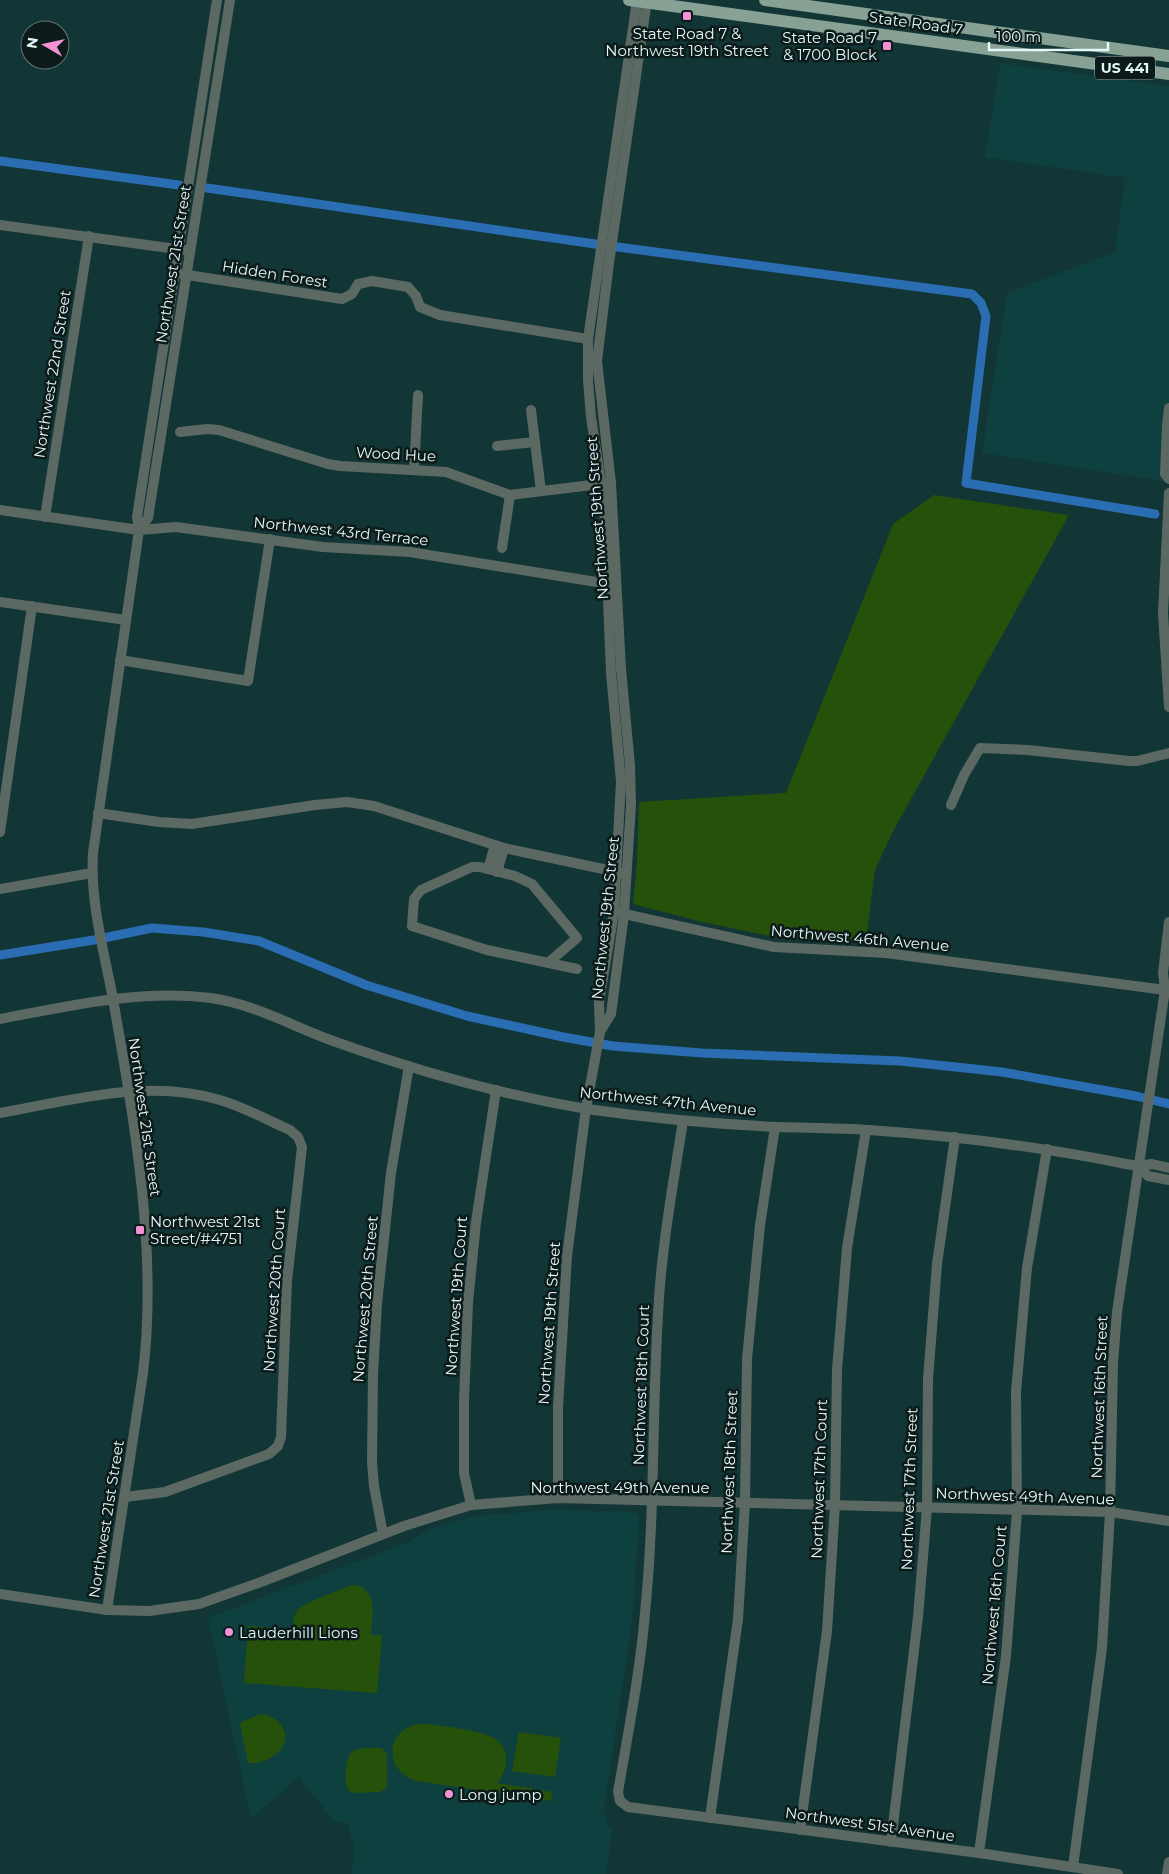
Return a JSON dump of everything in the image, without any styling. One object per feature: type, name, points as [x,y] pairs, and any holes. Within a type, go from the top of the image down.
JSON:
[{"type":"main road","name":"State Road 7","points":[[765,0],[1169,56]]},
{"type":"main road","name":"State Road 7","points":[[639,1],[1169,74]]},
{"type":"main road","points":[[854,30],[891,27],[909,20]]},
{"type":"main road","points":[[900,37],[919,28],[948,25]]},
{"type":"main road","points":[[995,50],[1028,47],[1038,38]]},
{"type":"street","name":"Northwest 21st Street","points":[[107,1610],[146,1353],[147,1300],[144,1226],[138,1164],[113,998],[98,926],[92,873],[98,813],[139,530],[137,517],[217,0]]},
{"type":"street","name":"Northwest 21st Street","points":[[139,530],[148,518],[230,0]]},
{"type":"street","name":"Northwest 19th Street","points":[[607,484],[591,418],[588,380],[588,339],[604,263],[639,1]]},
{"type":"street","points":[[0,224],[190,250]]},
{"type":"street","name":"Northwest 22nd Street","points":[[45,517],[90,236]]},
{"type":"street","name":"Northwest 19th Street","points":[[558,1498],[558,1408],[567,1256],[586,1108],[600,1032],[611,1014],[622,873],[625,781],[612,673],[613,583],[597,361],[604,263]]},
{"type":"street","name":"Hidden Forest","points":[[175,273],[342,299],[352,294],[358,284],[372,281],[408,287],[416,296],[420,306],[440,315],[588,339]]},
{"type":"street","points":[[414,470],[418,395]]},
{"type":"street","points":[[1169,408],[1166,426],[1165,474],[1169,479]]},
{"type":"street","points":[[531,410],[541,492]]},
{"type":"street","name":"Wood Hue","points":[[180,432],[207,429],[219,430],[328,464],[340,466],[446,472],[510,495],[607,484]]},
{"type":"street","points":[[497,446],[535,442]]},
{"type":"street","points":[[1169,494],[1167,591],[1163,614],[1169,707]]},
{"type":"street","points":[[502,548],[510,495]]},
{"type":"street","name":"Northwest 43rd Terrace","points":[[0,510],[139,530],[176,527],[323,547],[410,552],[613,583]]},
{"type":"street","points":[[120,660],[248,681],[270,539]]},
{"type":"street","points":[[1167,591],[1169,602]]},
{"type":"street","points":[[0,602],[126,620]]},
{"type":"street","points":[[0,832],[32,606]]},
{"type":"street","points":[[951,805],[964,775],[980,748],[1028,750],[1129,761],[1137,761],[1169,753]]},
{"type":"street","points":[[98,813],[159,822],[192,824],[315,805],[347,802],[374,806],[500,847],[622,873]]},
{"type":"street","points":[[492,870],[500,847]]},
{"type":"street","points":[[549,962],[577,938],[532,884],[515,876],[472,867],[421,890],[414,899],[412,926],[488,950],[577,969]]},
{"type":"street","points":[[0,889],[92,873]]},
{"type":"street","name":"Northwest 46th Avenue","points":[[619,913],[774,947],[886,953],[1167,986]]},
{"type":"street","name":"Northwest 16th Street","points":[[1073,1867],[1102,1648],[1110,1512],[1113,1364],[1116,1320],[1158,1035],[1167,986],[1163,973],[1169,922]]},
{"type":"street","name":"Northwest 47th Avenue","points":[[0,1019],[113,998],[162,995],[213,998],[249,1008],[336,1042],[409,1066],[496,1090],[586,1108],[683,1121],[866,1130],[955,1137],[1047,1149],[1139,1166],[1152,1164],[1169,1168]]},
{"type":"street","points":[[1158,1035],[1169,1038]]},
{"type":"street","name":"Northwest 20th Street","points":[[383,1534],[374,1486],[372,1462],[373,1374],[377,1304],[392,1173],[409,1066]]},
{"type":"street","points":[[0,1113],[128,1090]]},
{"type":"street","name":"Northwest 20th Court","points":[[125,1497],[165,1492],[201,1480],[269,1454],[278,1446],[281,1437],[286,1281],[302,1147],[298,1137],[290,1130],[221,1100],[184,1092],[128,1090]]},
{"type":"street","name":"Northwest 19th Court","points":[[471,1505],[464,1473],[464,1400],[468,1303],[476,1222],[496,1090]]},
{"type":"street","name":"Northwest 18th Court","points":[[620,1801],[618,1792],[645,1615],[652,1501],[658,1313],[666,1229],[683,1121]]},
{"type":"street","name":"Northwest 18th Street","points":[[710,1818],[738,1619],[745,1503],[748,1359],[760,1225],[775,1127]]},
{"type":"street","name":"Northwest 17th Court","points":[[800,1830],[827,1631],[835,1505],[837,1370],[847,1248],[866,1130]]},
{"type":"street","name":"Northwest 17th Street","points":[[891,1842],[918,1617],[926,1508],[928,1379],[937,1264],[955,1137]]},
{"type":"street","name":"Northwest 16th Court","points":[[979,1853],[1006,1656],[1017,1510],[1016,1392],[1026,1268],[1047,1149]]},
{"type":"street","name":"Northwest 47th Avenue","points":[[1139,1166],[1148,1176],[1169,1180]]},
{"type":"street","name":"Northwest 49th Avenue","points":[[0,1594],[107,1610],[149,1611],[198,1604],[270,1579],[383,1534],[471,1505],[558,1498],[1110,1512],[1169,1521]]},
{"type":"street","name":"Northwest 51st Avenue","points":[[620,1801],[628,1807],[979,1853],[1118,1874]]},
{"type":"street","points":[[1167,1874],[1169,1862]]},
{"type":"shaded area","points":[[1000,63],[1169,86],[1169,482],[982,453],[1007,293],[1115,252],[1125,178],[985,157]]},
{"type":"shaded area","points":[[550,1510],[632,1512],[637,1514],[639,1519],[632,1622],[603,1814],[607,1814],[606,1826],[612,1828],[606,1874],[352,1874],[354,1848],[348,1823],[334,1821],[299,1778],[251,1818],[208,1618],[412,1540],[429,1529],[476,1516]]},
{"type":"green space","points":[[934,495],[1069,515],[892,833],[875,870],[866,942],[770,936],[702,922],[633,904],[637,863],[639,802],[786,793],[893,524]]},
{"type":"green space","points":[[356,1585],[363,1588],[371,1599],[373,1613],[371,1635],[382,1635],[377,1693],[244,1683],[248,1626],[295,1629],[294,1618],[300,1608],[324,1596]]},
{"type":"green space","points":[[260,1714],[270,1716],[280,1723],[285,1732],[284,1743],[282,1748],[269,1759],[258,1763],[248,1763],[240,1724]]},
{"type":"green space","points":[[418,1724],[456,1728],[492,1737],[502,1746],[506,1758],[504,1771],[497,1783],[552,1792],[551,1801],[417,1781],[406,1776],[398,1769],[394,1761],[392,1752],[394,1743],[407,1728]]},
{"type":"green space","points":[[519,1732],[561,1738],[555,1777],[512,1771]]},
{"type":"green space","points":[[381,1748],[387,1754],[387,1788],[380,1792],[355,1793],[350,1791],[347,1786],[346,1775],[350,1754],[359,1749]]},
{"type":"waterway","points":[[0,161],[179,185]]},
{"type":"waterway","points":[[207,188],[595,244],[972,294],[981,303],[986,316],[966,483],[1155,514]]},
{"type":"waterway","points":[[0,955],[94,940],[152,928],[203,932],[259,941],[366,985],[467,1016],[613,1046],[702,1053],[900,1061],[1002,1072],[1136,1096],[1169,1104]]},
{"type":"place","name":"State Road 7 & Northwest 19th Street","points":[[687,16]]},
{"type":"place","name":"State Road 7 & 1700 Block","points":[[887,46]]},
{"type":"place","name":"Northwest 21st Street/#4751","points":[[140,1230]]},
{"type":"place","name":"Lauderhill Lions","points":[[229,1632]]},
{"type":"place","name":"Long jump","points":[[449,1794]]}]
